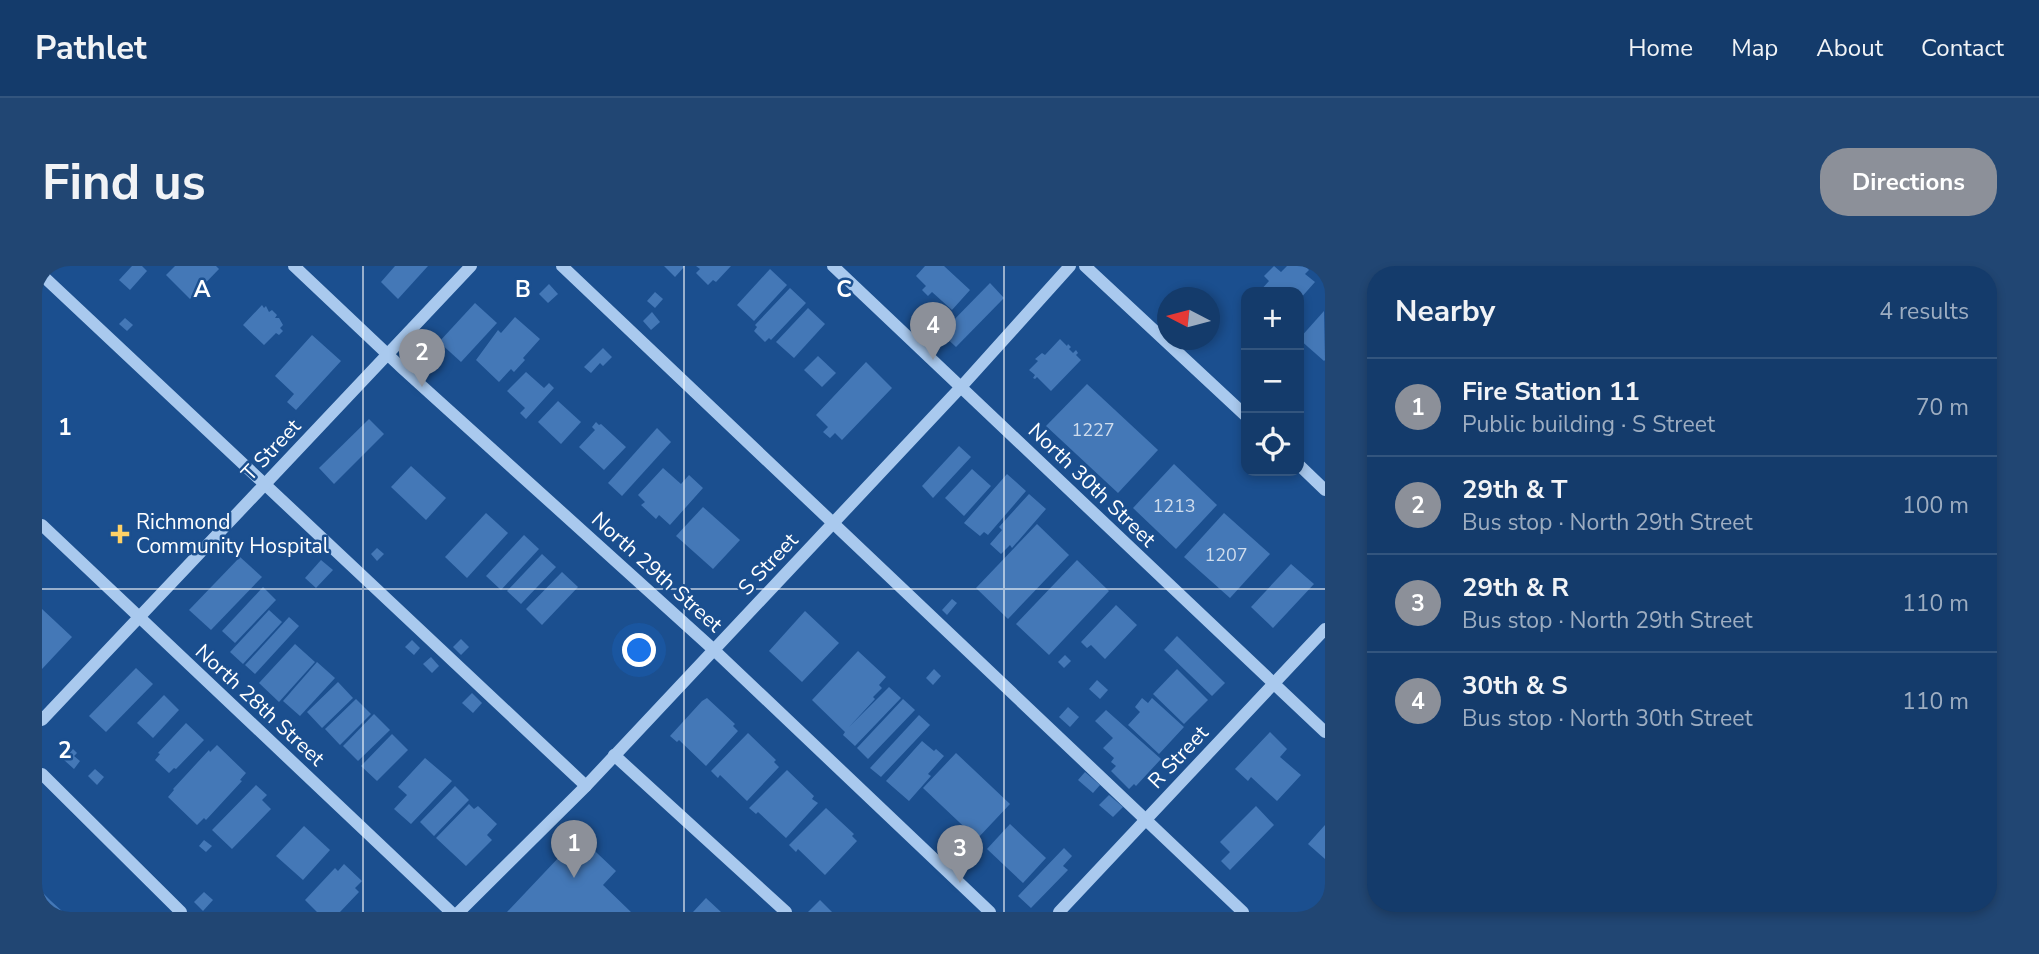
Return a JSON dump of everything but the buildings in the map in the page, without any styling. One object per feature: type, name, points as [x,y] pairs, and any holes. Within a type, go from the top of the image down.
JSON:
[{"type":"street","name":"North 29th Street","points":[[293,266],[387,355],[714,650],[990,912]]},
{"type":"street","name":"T Street","points":[[42,720],[471,266]]},
{"type":"street","points":[[562,266],[1243,912]]},
{"type":"street","name":"North 30th Street","points":[[834,266],[1325,732]]},
{"type":"street","name":"S Street","points":[[459,912],[586,786],[961,387],[1070,266]]},
{"type":"street","points":[[1085,266],[1243,413]]},
{"type":"street","points":[[42,275],[586,786]]},
{"type":"street","points":[[1304,470],[1325,489]]},
{"type":"street","name":"North 28th Street","points":[[42,525],[451,912]]},
{"type":"street","name":"R Street","points":[[1059,912],[1325,629]]},
{"type":"street","points":[[614,755],[786,912]]},
{"type":"street","points":[[42,774],[181,912]]},
{"type":"place","name":"30th & S","points":[[933,360]]},
{"type":"place","name":"29th & T","points":[[422,387]]},
{"type":"place","name":"Richmond Community Hospital","points":[[120,534]]},
{"type":"place","name":"Fire Station 11","points":[[574,878]]},
{"type":"place","name":"29th & R","points":[[960,883]]}]
